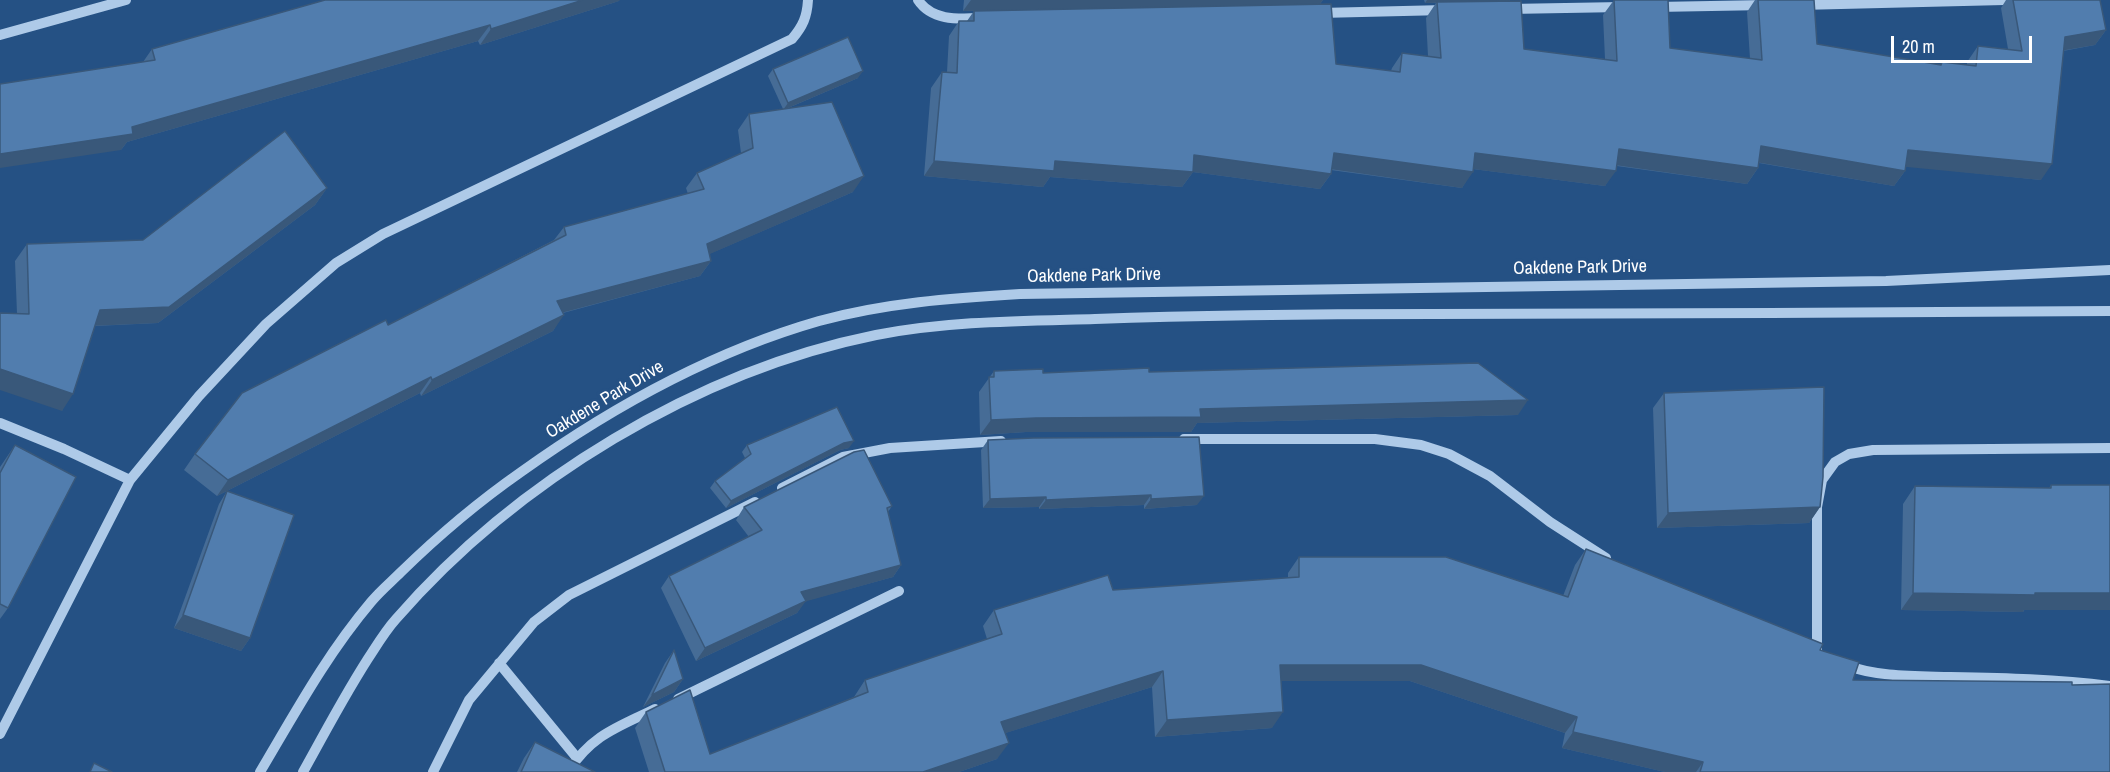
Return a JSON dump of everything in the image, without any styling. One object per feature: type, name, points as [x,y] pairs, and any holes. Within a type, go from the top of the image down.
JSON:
[{"type":"street","points":[[0,35],[126,0]]},
{"type":"street","points":[[0,734],[130,480],[199,396],[266,324],[336,263],[383,234],[792,39],[807,17],[808,0]]},
{"type":"street","points":[[918,0],[932,13],[952,19],[988,18]]},
{"type":"street","points":[[1786,5],[2004,0]]},
{"type":"street","points":[[1643,7],[1774,5]]},
{"type":"street","points":[[1500,10],[1631,7]]},
{"type":"street","points":[[1309,13],[1452,10]]},
{"type":"street","name":"Oakdene Park Drive","points":[[260,772],[326,660],[372,600],[436,537],[486,496],[574,434],[672,378],[761,342],[819,322],[884,306],[944,298],[1020,294],[1886,281],[2110,270]]},
{"type":"street","points":[[303,772],[352,683],[392,622],[447,565],[496,520],[566,468],[634,427],[682,402],[769,366],[825,348],[878,335],[939,327],[1021,321],[1207,315],[2110,311]]},
{"type":"street","points":[[0,423],[64,449],[130,480]]},
{"type":"street","points":[[1177,440],[1375,439],[1421,445],[1449,454],[1490,476],[1550,522],[1599,555],[1621,565]]},
{"type":"street","points":[[433,772],[469,700],[534,622],[569,595],[843,457],[890,448],[1015,440]]},
{"type":"street","points":[[1827,658],[1817,507],[1821,480],[1834,462],[1849,454],[1873,450],[2110,448]]},
{"type":"street","points":[[672,701],[899,591]]},
{"type":"street","points":[[1806,650],[1858,670],[1906,675],[2067,680],[2110,686]]},
{"type":"street","points":[[499,663],[577,758]]},
{"type":"street","points":[[568,772],[577,758],[597,738],[662,706]]},
{"type":"building","points":[[325,0],[583,0],[491,29],[490,25],[132,127],[133,134],[0,154],[0,84],[155,60],[152,49]]},
{"type":"building","points":[[1614,0],[1668,0],[1670,48],[1762,60],[1758,0],[1814,0],[1817,44],[1941,65],[1942,62],[1976,66],[1978,46],[2022,51],[2013,0],[2100,0],[2106,30],[2065,37],[2052,164],[1908,150],[1905,171],[1761,146],[1758,168],[1619,149],[1616,171],[1475,153],[1473,172],[1334,153],[1331,174],[1194,155],[1193,172],[1055,161],[1054,171],[934,161],[942,72],[957,73],[959,21],[974,21],[974,11],[1331,4],[1336,64],[1400,72],[1402,53],[1441,58],[1437,2],[1521,1],[1524,49],[1617,61]]},
{"type":"building","points":[[848,37],[863,71],[788,103],[773,69]]},
{"type":"building","points":[[832,102],[864,176],[707,244],[711,261],[557,301],[564,315],[432,380],[431,377],[228,480],[195,454],[242,393],[386,320],[388,325],[566,235],[564,227],[704,189],[697,173],[753,148],[749,114]]},
{"type":"building","points":[[285,131],[327,188],[169,307],[100,310],[73,394],[0,369],[0,313],[29,314],[27,244],[143,240]]},
{"type":"building","points":[[1478,363],[1528,400],[1200,409],[1201,417],[991,420],[989,377],[994,377],[994,371],[1043,369],[1043,373],[1149,368],[1149,372]]},
{"type":"building","points":[[1824,387],[1823,477],[1820,507],[1668,513],[1664,393]]},
{"type":"building","points":[[837,407],[854,441],[844,443],[731,501],[715,481],[751,454],[747,445]]},
{"type":"building","points":[[1199,437],[1204,496],[1151,499],[1151,495],[1046,500],[1046,497],[990,499],[988,440]]},
{"type":"building","points":[[15,445],[76,477],[8,608],[0,604],[0,473]]},
{"type":"building","points":[[864,450],[892,506],[887,508],[901,565],[801,592],[806,601],[705,648],[669,576],[762,530],[744,507],[854,452]]},
{"type":"building","points":[[2051,485],[2110,485],[2110,593],[2035,593],[2035,595],[1913,593],[1915,486],[2051,488]]},
{"type":"building","points":[[227,491],[294,515],[250,638],[183,615]]},
{"type":"building","points":[[1586,549],[1823,644],[1820,650],[1859,662],[1853,680],[2110,684],[2110,772],[1700,772],[1703,762],[1573,732],[1577,717],[1421,665],[1280,665],[1283,712],[1167,720],[1163,671],[1001,722],[1009,743],[923,772],[665,772],[646,712],[690,690],[710,754],[868,692],[865,680],[1002,634],[994,610],[1108,575],[1113,590],[1299,577],[1299,557],[1446,557],[1568,597]]},
{"type":"building","points":[[674,650],[683,679],[652,695]]},
{"type":"building","points":[[535,742],[595,772],[521,772]]},
{"type":"building","points":[[94,763],[112,772],[90,772]]}]
